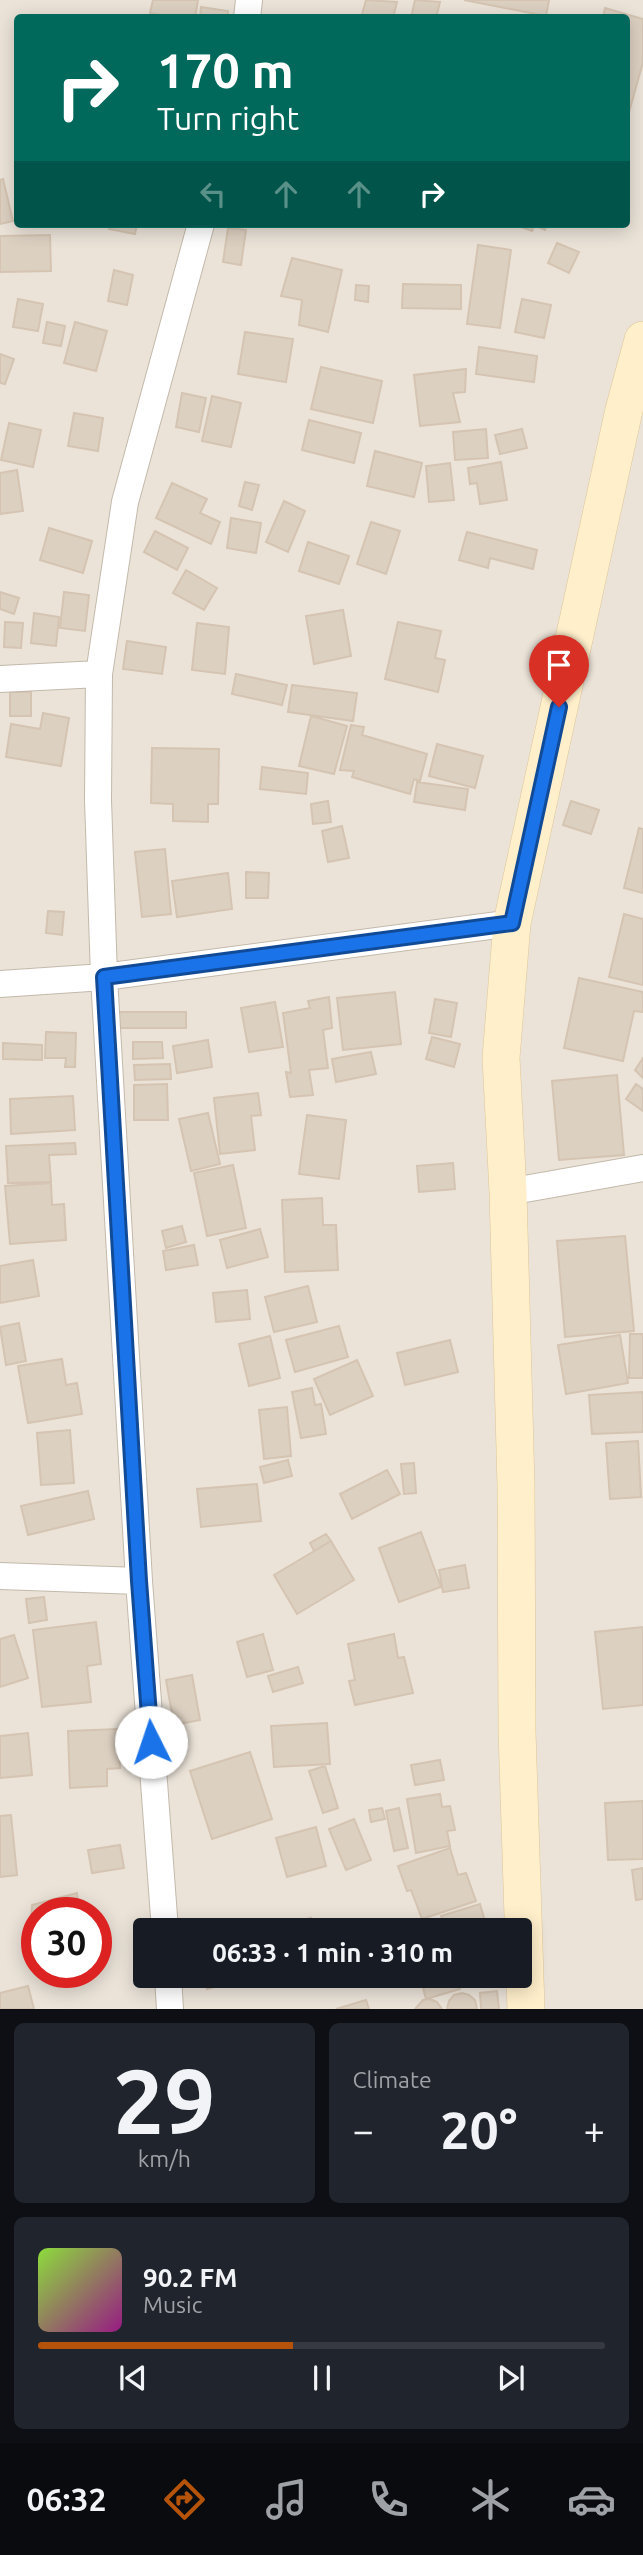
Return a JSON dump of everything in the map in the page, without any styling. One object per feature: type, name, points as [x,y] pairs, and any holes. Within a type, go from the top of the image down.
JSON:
[{"type":"street","points":[[163,1918],[139,1581],[104,977],[98,800],[99,674],[125,502],[200,228]]},
{"type":"street","points":[[526,2009],[517,1731],[516,1486],[502,1058],[512,923],[634,413],[643,340]]},
{"type":"street","points":[[0,679],[99,674]]},
{"type":"street","points":[[0,984],[104,977],[512,923]]},
{"type":"street","points":[[508,1192],[643,1168]]},
{"type":"street","points":[[0,1576],[139,1581]]},
{"type":"street","points":[[169,1988],[170,2009]]},
{"type":"shaded area","points":[[0,0],[643,0],[643,2009],[0,2009]]},
{"type":"building","points":[[153,0],[198,0],[196,14],[150,13]]},
{"type":"building","points":[[366,0],[397,2],[394,14],[362,14]]},
{"type":"building","points":[[415,0],[440,2],[437,14],[412,14]]},
{"type":"building","points":[[464,0],[549,0],[546,14]]},
{"type":"building","points":[[201,7],[228,11],[228,14],[200,14]]},
{"type":"building","points":[[605,8],[626,14],[604,14]]},
{"type":"building","points":[[630,15],[643,19],[643,62],[630,109]]},
{"type":"building","points":[[3,179],[13,221],[0,224],[0,180]]},
{"type":"building","points":[[109,228],[136,228],[135,234]]},
{"type":"building","points":[[228,228],[246,230],[241,265],[223,262]]},
{"type":"building","points":[[50,235],[51,271],[0,272],[0,236]]},
{"type":"building","points":[[557,243],[579,252],[569,273],[548,263]]},
{"type":"building","points":[[478,245],[511,250],[500,328],[467,324]]},
{"type":"building","points":[[292,258],[342,270],[328,332],[299,325],[302,300],[281,296]]},
{"type":"building","points":[[114,270],[133,275],[127,305],[108,301]]},
{"type":"building","points":[[403,284],[461,285],[461,309],[402,308]]},
{"type":"building","points":[[356,285],[369,286],[368,302],[355,300]]},
{"type":"building","points":[[18,299],[43,304],[38,331],[13,327]]},
{"type":"building","points":[[522,299],[551,305],[544,338],[515,332]]},
{"type":"building","points":[[47,322],[65,326],[61,346],[43,343]]},
{"type":"building","points":[[75,322],[107,331],[96,371],[64,363]]},
{"type":"building","points":[[245,332],[293,339],[286,382],[238,374]]},
{"type":"building","points":[[479,347],[537,356],[534,382],[476,374]]},
{"type":"building","points":[[0,354],[14,359],[5,384],[0,383]]},
{"type":"building","points":[[321,367],[382,381],[373,423],[311,409]]},
{"type":"building","points":[[466,369],[465,392],[453,393],[460,422],[420,426],[414,375]]},
{"type":"building","points":[[182,393],[206,398],[199,432],[176,427]]},
{"type":"building","points":[[212,396],[241,403],[231,447],[202,441]]},
{"type":"building","points":[[74,413],[103,418],[98,451],[68,446]]},
{"type":"building","points":[[309,420],[361,433],[354,463],[302,450]]},
{"type":"building","points":[[9,423],[41,430],[33,467],[1,460]]},
{"type":"building","points":[[486,429],[488,458],[455,460],[453,432]]},
{"type":"building","points":[[522,429],[527,448],[500,454],[495,435]]},
{"type":"building","points":[[375,451],[422,463],[414,497],[367,486]]},
{"type":"building","points":[[501,462],[507,500],[480,504],[477,483],[470,484],[468,468]]},
{"type":"building","points":[[450,463],[454,500],[429,502],[426,466]]},
{"type":"building","points":[[17,470],[23,511],[0,514],[0,473]]},
{"type":"building","points":[[245,482],[259,485],[252,510],[239,506]]},
{"type":"building","points":[[172,483],[207,499],[200,513],[220,522],[211,544],[156,518]]},
{"type":"building","points":[[284,501],[305,511],[288,552],[266,542]]},
{"type":"building","points":[[231,518],[261,523],[256,553],[227,548]]},
{"type":"building","points":[[371,522],[400,531],[386,574],[357,564]]},
{"type":"building","points":[[49,528],[92,541],[83,573],[40,560]]},
{"type":"building","points":[[155,531],[188,548],[177,570],[144,552]]},
{"type":"building","points":[[467,532],[537,550],[533,569],[490,558],[488,568],[459,560]]},
{"type":"building","points":[[308,542],[349,556],[339,584],[299,571]]},
{"type":"building","points":[[186,570],[217,588],[204,610],[173,593]]},
{"type":"building","points":[[0,592],[19,598],[14,614],[0,609]]},
{"type":"building","points":[[64,592],[89,595],[85,631],[60,628]]},
{"type":"building","points":[[343,610],[351,656],[314,664],[306,616]]},
{"type":"building","points":[[34,613],[59,617],[56,646],[31,643]]},
{"type":"building","points":[[5,622],[23,623],[21,648],[4,647]]},
{"type":"building","points":[[398,622],[441,631],[435,658],[445,660],[438,692],[385,679]]},
{"type":"building","points":[[197,623],[229,627],[225,674],[192,670]]},
{"type":"building","points":[[127,641],[166,647],[162,674],[123,669]]},
{"type":"building","points":[[236,674],[287,685],[282,705],[232,694]]},
{"type":"building","points":[[292,685],[357,693],[353,721],[288,712]]},
{"type":"building","points":[[10,692],[31,692],[31,716],[10,716]]},
{"type":"building","points":[[43,713],[69,718],[61,766],[6,757],[11,724],[40,729]]},
{"type":"building","points":[[311,716],[347,726],[334,774],[299,766]]},
{"type":"building","points":[[351,725],[364,727],[362,735],[427,754],[420,781],[414,779],[410,794],[352,777],[354,771],[340,770]]},
{"type":"building","points":[[437,744],[483,756],[475,788],[429,776]]},
{"type":"building","points":[[152,748],[219,749],[218,804],[208,804],[208,822],[173,821],[173,804],[151,803]]},
{"type":"building","points":[[262,767],[308,773],[306,794],[260,789]]},
{"type":"building","points":[[417,782],[468,789],[465,810],[414,802]]},
{"type":"building","points":[[328,801],[331,822],[313,824],[311,804]]},
{"type":"building","points":[[571,801],[599,810],[591,834],[563,825]]},
{"type":"building","points":[[342,826],[349,858],[328,862],[322,831]]},
{"type":"building","points":[[639,828],[643,829],[643,893],[624,888]]},
{"type":"building","points":[[165,849],[171,914],[142,917],[135,852]]},
{"type":"building","points":[[246,872],[269,873],[268,898],[246,898]]},
{"type":"building","points":[[228,873],[232,909],[177,917],[172,881]]},
{"type":"building","points":[[48,911],[64,912],[62,935],[46,933]]},
{"type":"building","points":[[624,914],[643,919],[643,985],[609,977]]},
{"type":"building","points":[[579,978],[643,992],[643,1012],[634,1011],[623,1061],[564,1048]]},
{"type":"building","points":[[395,992],[401,1044],[343,1050],[337,998]]},
{"type":"building","points":[[329,997],[332,1028],[323,1030],[328,1068],[309,1070],[313,1095],[290,1097],[286,1072],[291,1073],[283,1013],[310,1008],[308,1001]]},
{"type":"building","points":[[435,999],[457,1003],[451,1037],[429,1033]]},
{"type":"building","points":[[275,1002],[283,1047],[249,1052],[241,1008]]},
{"type":"building","points":[[116,1012],[186,1012],[186,1028],[116,1028]]},
{"type":"building","points":[[46,1032],[76,1033],[75,1067],[65,1067],[66,1058],[45,1058]]},
{"type":"building","points":[[432,1037],[460,1044],[454,1067],[426,1059]]},
{"type":"building","points":[[208,1040],[212,1067],[177,1073],[173,1046]]},
{"type":"building","points":[[133,1042],[162,1042],[163,1058],[133,1059]]},
{"type":"building","points":[[3,1043],[42,1045],[42,1060],[3,1059]]},
{"type":"building","points":[[371,1052],[376,1074],[336,1082],[332,1059]]},
{"type":"building","points":[[643,1058],[643,1078],[635,1070]]},
{"type":"building","points":[[170,1064],[171,1079],[135,1080],[134,1065]]},
{"type":"building","points":[[617,1075],[624,1155],[559,1160],[552,1081]]},
{"type":"building","points":[[167,1084],[168,1120],[134,1120],[134,1085]]},
{"type":"building","points":[[636,1084],[643,1089],[643,1111],[626,1099]]},
{"type":"building","points":[[258,1093],[261,1115],[251,1116],[255,1150],[220,1154],[214,1098]]},
{"type":"building","points":[[73,1096],[75,1130],[11,1134],[10,1099]]},
{"type":"building","points":[[208,1113],[220,1164],[191,1171],[179,1119]]},
{"type":"building","points":[[307,1115],[346,1120],[339,1179],[299,1174]]},
{"type":"building","points":[[75,1143],[76,1154],[49,1155],[51,1182],[8,1183],[6,1146]]},
{"type":"building","points":[[453,1163],[455,1189],[419,1192],[417,1166]]},
{"type":"building","points":[[233,1165],[246,1228],[207,1236],[194,1173]]},
{"type":"building","points":[[51,1183],[52,1205],[64,1204],[66,1240],[10,1244],[5,1186]]},
{"type":"building","points":[[322,1198],[323,1225],[336,1225],[338,1270],[285,1272],[282,1200]]},
{"type":"building","points":[[182,1226],[186,1242],[166,1248],[162,1231]]},
{"type":"building","points":[[260,1229],[268,1257],[227,1268],[220,1240]]},
{"type":"building","points":[[625,1236],[634,1331],[565,1337],[557,1241]]},
{"type":"building","points":[[194,1245],[198,1265],[166,1270],[163,1251]]},
{"type":"building","points":[[33,1260],[39,1296],[0,1303],[0,1266]]},
{"type":"building","points":[[308,1286],[317,1322],[274,1332],[265,1297]]},
{"type":"building","points":[[247,1290],[250,1319],[216,1322],[213,1293]]},
{"type":"building","points":[[19,1323],[26,1361],[6,1365],[0,1327]]},
{"type":"building","points":[[339,1326],[348,1357],[295,1372],[286,1340]]},
{"type":"building","points":[[630,1334],[643,1334],[643,1378],[629,1378]]},
{"type":"building","points":[[620,1335],[628,1383],[566,1394],[558,1345]]},
{"type":"building","points":[[270,1336],[280,1378],[249,1386],[239,1344]]},
{"type":"building","points":[[450,1340],[458,1372],[405,1385],[397,1353]]},
{"type":"building","points":[[62,1359],[66,1385],[77,1383],[82,1414],[28,1423],[18,1366]]},
{"type":"building","points":[[357,1360],[373,1396],[330,1415],[314,1379]]},
{"type":"building","points":[[312,1388],[315,1405],[321,1404],[326,1434],[301,1438],[292,1392]]},
{"type":"building","points":[[643,1392],[643,1432],[592,1434],[589,1395]]},
{"type":"building","points":[[287,1407],[291,1456],[264,1459],[259,1410]]},
{"type":"building","points":[[70,1430],[74,1483],[41,1485],[37,1433]]},
{"type":"building","points":[[638,1441],[641,1497],[610,1499],[606,1443]]},
{"type":"building","points":[[288,1460],[292,1476],[264,1483],[260,1467]]},
{"type":"building","points":[[414,1463],[416,1493],[404,1494],[401,1464]]},
{"type":"building","points":[[387,1470],[400,1494],[352,1519],[340,1494]]},
{"type":"building","points":[[257,1484],[261,1521],[201,1527],[197,1489]]},
{"type":"building","points":[[88,1491],[94,1519],[28,1535],[21,1506]]},
{"type":"building","points":[[421,1532],[441,1587],[399,1602],[379,1548]]},
{"type":"building","points":[[326,1534],[331,1541],[314,1551],[310,1543]]},
{"type":"building","points":[[331,1541],[354,1580],[297,1614],[274,1575]]},
{"type":"building","points":[[465,1565],[469,1588],[443,1592],[439,1570]]},
{"type":"building","points":[[44,1597],[47,1620],[29,1623],[26,1599]]},
{"type":"building","points":[[96,1622],[101,1664],[87,1666],[91,1702],[42,1707],[33,1630]]},
{"type":"building","points":[[643,1627],[643,1705],[603,1709],[595,1632]]},
{"type":"building","points":[[263,1634],[273,1670],[247,1677],[237,1642]]},
{"type":"building","points":[[394,1634],[398,1658],[404,1657],[413,1693],[355,1705],[349,1681],[355,1680],[348,1644]]},
{"type":"building","points":[[14,1635],[28,1678],[0,1687],[0,1639]]},
{"type":"building","points":[[298,1667],[303,1683],[273,1692],[268,1676]]},
{"type":"building","points":[[192,1675],[200,1720],[174,1725],[166,1680]]},
{"type":"building","points":[[327,1723],[330,1764],[274,1767],[271,1726]]},
{"type":"building","points":[[118,1729],[120,1768],[107,1769],[107,1786],[70,1788],[68,1731]]},
{"type":"building","points":[[28,1733],[32,1775],[0,1778],[0,1736]]},
{"type":"building","points":[[250,1752],[272,1819],[212,1839],[190,1771]]},
{"type":"building","points":[[440,1760],[444,1780],[415,1785],[411,1765]]},
{"type":"building","points":[[325,1766],[338,1808],[323,1813],[309,1771]]},
{"type":"building","points":[[440,1794],[442,1807],[450,1806],[455,1830],[447,1831],[450,1846],[416,1853],[407,1799]]},
{"type":"building","points":[[643,1801],[643,1859],[608,1860],[605,1803]]},
{"type":"building","points":[[382,1808],[385,1819],[371,1822],[369,1810]]},
{"type":"building","points":[[399,1808],[408,1848],[394,1851],[386,1811]]},
{"type":"building","points":[[11,1815],[17,1875],[0,1877],[0,1816]]},
{"type":"building","points":[[354,1819],[371,1860],[346,1870],[329,1829]]},
{"type":"building","points":[[316,1827],[326,1866],[287,1877],[276,1838]]},
{"type":"building","points":[[120,1845],[124,1868],[92,1873],[88,1850]]},
{"type":"building","points":[[450,1848],[458,1875],[466,1873],[476,1901],[422,1918],[411,1890],[407,1891],[398,1866]]},
{"type":"building","points":[[643,1868],[643,1899],[636,1900],[632,1870]]},
{"type":"building","points":[[77,1893],[77,1897],[62,1897]]},
{"type":"building","points":[[480,1904],[484,1918],[442,1918],[441,1916]]},
{"type":"building","points":[[29,1988],[34,2009],[0,2009],[0,1993]]},
{"type":"building","points":[[423,1988],[460,1988],[460,1989],[426,1999]]},
{"type":"building","points":[[497,1991],[499,2009],[481,2009],[480,1993]]},
{"type":"building","points":[[462,1993],[475,2000],[477,2009],[447,2009],[454,1995]]},
{"type":"building","points":[[366,2000],[369,2009],[336,2009]]},
{"type":"building","points":[[423,2000],[437,2002],[442,2009],[415,2009]]},
{"type":"route","points":[[151,1742],[139,1581],[104,977],[512,923],[559,707]]}]
